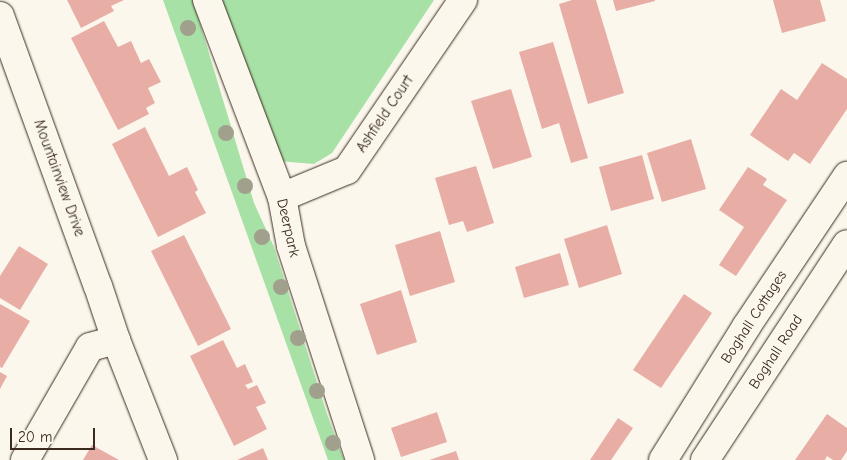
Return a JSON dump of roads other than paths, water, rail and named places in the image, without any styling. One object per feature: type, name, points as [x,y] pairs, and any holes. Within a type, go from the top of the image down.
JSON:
[{"type":"street","name":"Deerpark","points":[[207,0],[282,197],[291,246],[360,460]]},
{"type":"street","name":"Ashfield Court","points":[[282,197],[348,170],[462,0]]},
{"type":"street","name":"Mountainview Drive","points":[[0,16],[95,276],[116,340],[163,460]]},
{"type":"street","name":"Boghall Cottages","points":[[669,458],[746,327],[846,181]]},
{"type":"street","name":"Boghall Road","points":[[705,460],[847,244]]},
{"type":"street","points":[[25,460],[90,347],[116,340]]}]
